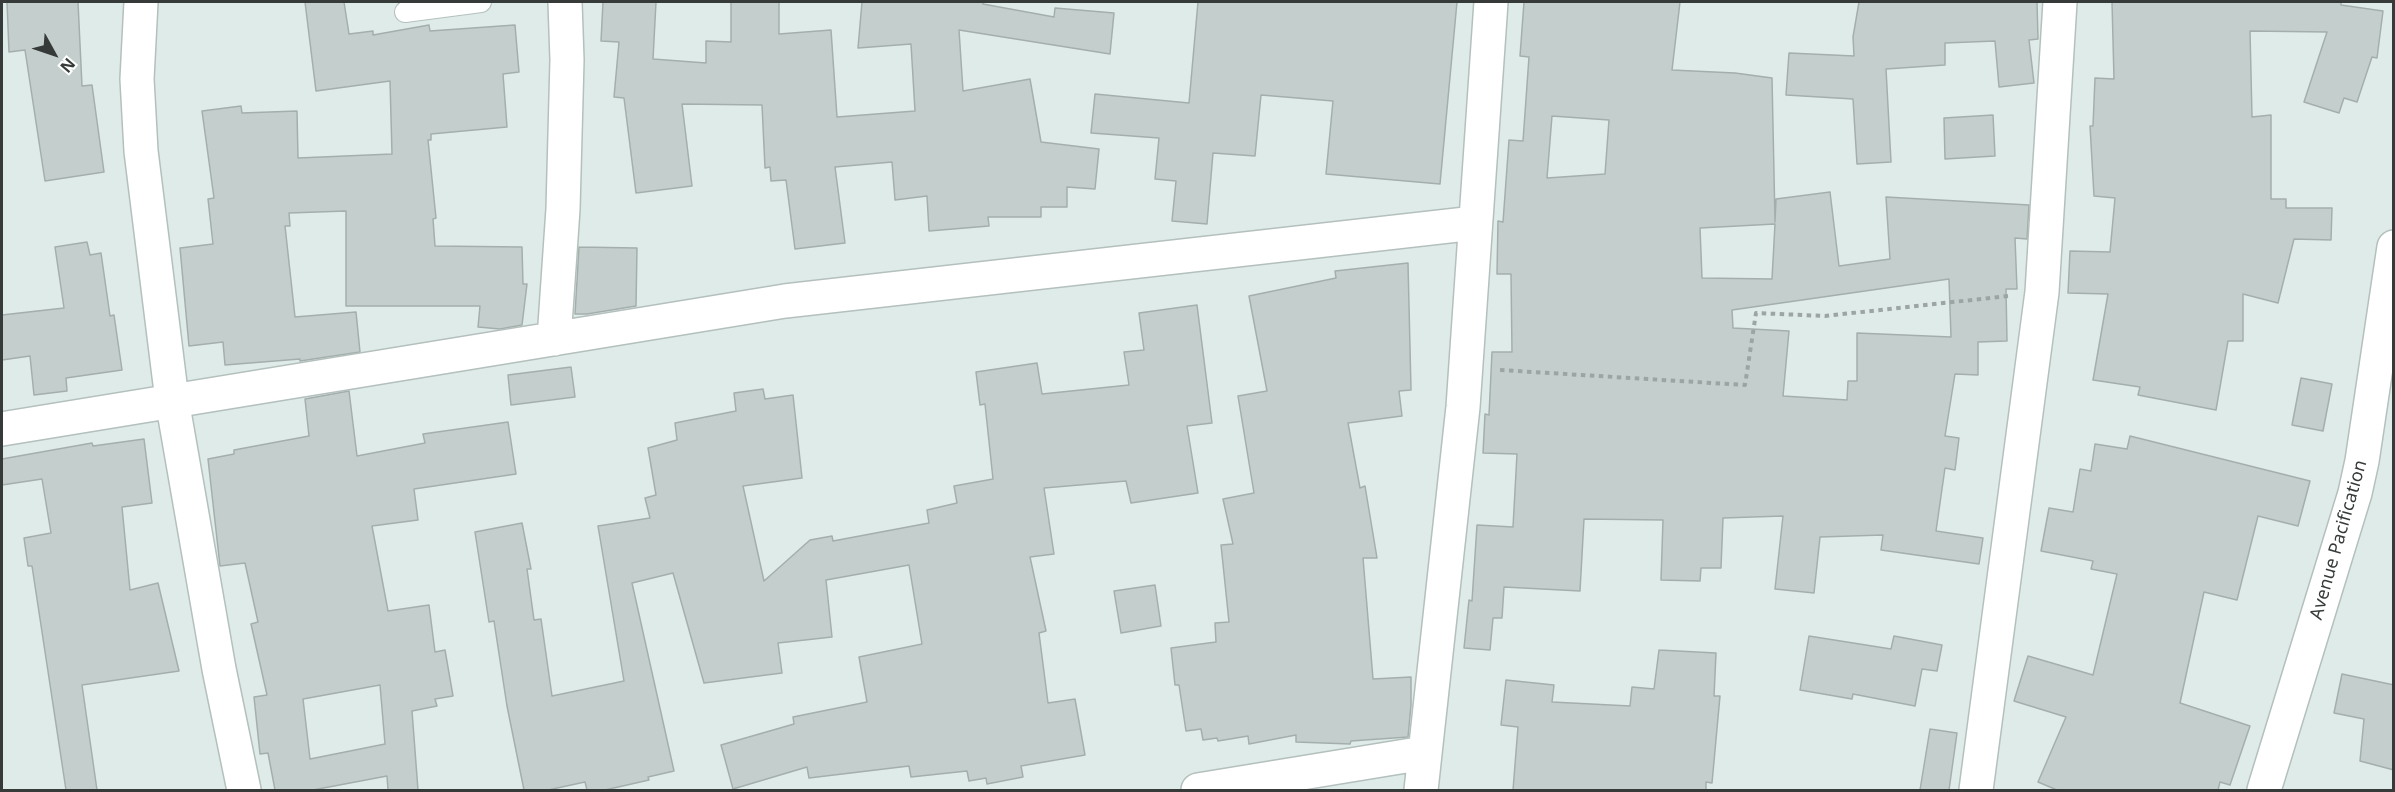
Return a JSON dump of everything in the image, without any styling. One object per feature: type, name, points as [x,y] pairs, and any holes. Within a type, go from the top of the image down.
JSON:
[{"type":"street","points":[[141,2],[137,79],[141,151],[172,400],[219,669],[244,790]]},
{"type":"street","points":[[554,339],[563,186],[567,60],[565,2]]},
{"type":"street","points":[[1421,790],[1463,407],[1491,2]]},
{"type":"street","points":[[1976,790],[2042,292],[2060,2]]},
{"type":"street","points":[[2,429],[785,302],[1475,223]]},
{"type":"street","name":"Avenue Pacification","points":[[2264,790],[2355,493],[2362,461],[2394,247]]},
{"type":"street","points":[[1198,790],[1424,753]]},
{"type":"lane","points":[[405,12],[480,2]]},
{"type":"path","points":[[1465,370],[1745,385],[1756,313],[1825,316],[2042,292]]},
{"type":"building","points":[[7,2],[78,2],[82,86],[92,85],[104,172],[45,181],[25,50],[9,52]]},
{"type":"building","points":[[305,2],[344,2],[349,34],[373,31],[373,35],[429,25],[430,31],[515,25],[519,72],[503,74],[507,127],[431,134],[431,140],[428,140],[436,218],[433,219],[435,246],[522,247],[523,284],[527,284],[522,325],[500,329],[478,327],[480,306],[346,306],[346,211],[289,213],[290,226],[285,226],[295,317],[356,312],[360,352],[300,361],[300,359],[225,365],[223,342],[189,346],[180,248],[213,244],[208,199],[214,198],[202,111],[241,106],[242,113],[297,111],[298,158],[392,154],[390,81],[316,91]]},
{"type":"building","points":[[603,2],[656,2],[653,59],[706,63],[706,41],[731,42],[731,2],[779,2],[779,34],[831,30],[837,117],[915,111],[911,44],[858,48],[862,2],[983,2],[983,4],[1054,17],[1055,8],[1114,13],[1110,54],[959,30],[963,91],[1030,79],[1041,142],[1099,149],[1095,189],[1067,187],[1067,207],[1041,207],[1041,217],[988,217],[989,226],[929,231],[927,196],[895,200],[892,162],[835,167],[845,243],[795,249],[786,180],[771,181],[770,167],[765,168],[762,105],[682,104],[692,186],[636,193],[624,98],[614,97],[619,42],[601,41]]},
{"type":"building","points":[[1198,2],[1457,2],[1440,184],[1326,174],[1333,101],[1261,95],[1255,156],[1213,153],[1207,224],[1172,221],[1176,181],[1155,179],[1159,138],[1091,133],[1095,94],[1189,103]]},
{"type":"building","points":[[1524,2],[1680,2],[1672,70],[1735,73],[1772,78],[1775,222],[1776,199],[1830,192],[1839,266],[1890,259],[1886,197],[2029,205],[2027,239],[2015,238],[2017,289],[2006,289],[2007,341],[1978,342],[1978,375],[1955,374],[1945,436],[1959,438],[1955,470],[1945,468],[1936,531],[1983,538],[1979,564],[1881,550],[1883,535],[1820,537],[1814,593],[1775,589],[1783,516],[1723,518],[1721,568],[1701,568],[1700,581],[1661,580],[1663,520],[1584,519],[1580,591],[1504,587],[1502,618],[1493,618],[1490,650],[1464,648],[1469,600],[1472,601],[1477,525],[1513,527],[1517,454],[1483,453],[1485,414],[1489,415],[1492,352],[1512,352],[1511,274],[1497,274],[1498,221],[1503,222],[1509,140],[1523,141],[1529,57],[1520,56]],"holes":[[[1552,116],[1609,120],[1605,174],[1547,178]],[[1775,224],[1772,279],[1702,278],[1700,228]],[[1949,279],[1951,337],[1857,333],[1857,381],[1848,381],[1847,400],[1783,396],[1789,331],[1733,328],[1732,310]]]},
{"type":"building","points":[[1859,2],[2037,2],[2038,39],[2029,40],[2034,83],[1999,87],[1995,41],[1945,43],[1945,65],[1886,69],[1891,162],[1857,164],[1853,99],[1786,95],[1789,53],[1854,56],[1853,37]]},
{"type":"building","points":[[2112,2],[2341,2],[2341,5],[2383,11],[2377,58],[2372,57],[2357,102],[2344,98],[2339,113],[2304,102],[2327,32],[2250,31],[2252,117],[2271,115],[2271,199],[2286,199],[2286,208],[2332,208],[2331,240],[2294,239],[2278,303],[2243,294],[2243,341],[2228,341],[2216,410],[2138,395],[2140,387],[2093,380],[2108,294],[2068,293],[2070,251],[2110,252],[2115,198],[2094,196],[2090,126],[2093,126],[2095,78],[2114,79]]},
{"type":"building","points":[[1993,115],[1995,156],[1945,159],[1944,118]]},
{"type":"building","points":[[87,242],[90,255],[101,253],[110,316],[114,315],[122,370],[66,378],[67,391],[34,395],[30,356],[2,360],[2,315],[64,308],[55,247]]},
{"type":"building","points":[[579,247],[637,248],[636,306],[575,314]]},
{"type":"building","points":[[1408,263],[1411,390],[1399,391],[1402,416],[1348,423],[1360,488],[1365,486],[1377,558],[1363,558],[1373,679],[1411,677],[1408,737],[1351,741],[1350,744],[1296,742],[1296,735],[1249,744],[1248,736],[1218,741],[1217,738],[1203,740],[1201,729],[1186,731],[1179,685],[1175,685],[1171,648],[1216,642],[1215,623],[1229,622],[1221,545],[1233,544],[1223,499],[1254,493],[1238,396],[1267,391],[1249,296],[1336,278],[1335,271]]},
{"type":"building","points":[[1197,305],[1212,423],[1187,426],[1198,493],[1131,503],[1126,481],[1044,488],[1054,554],[1030,557],[1046,631],[1039,633],[1048,703],[1075,699],[1085,755],[1021,766],[1023,777],[987,784],[986,778],[969,781],[967,771],[911,777],[909,766],[809,778],[807,767],[733,789],[721,745],[794,724],[793,717],[867,702],[859,657],[922,644],[909,565],[826,580],[832,637],[778,643],[782,673],[704,683],[673,573],[632,583],[674,771],[648,777],[649,780],[605,790],[587,790],[585,782],[548,790],[524,790],[507,706],[494,621],[489,622],[475,532],[522,523],[531,569],[527,569],[534,620],[541,619],[552,696],[624,681],[598,526],[650,518],[645,498],[656,495],[648,448],[677,440],[675,423],[736,411],[734,393],[763,389],[765,399],[793,395],[802,478],[743,486],[764,581],[810,540],[832,536],[833,541],[929,523],[927,510],[957,503],[954,486],[993,479],[985,404],[980,405],[976,372],[1037,363],[1042,394],[1129,385],[1124,352],[1144,350],[1139,313]]},
{"type":"building","points":[[571,367],[575,397],[511,405],[508,375]]},
{"type":"building","points":[[2301,378],[2332,384],[2323,431],[2292,425]]},
{"type":"building","points":[[349,391],[357,456],[425,443],[423,434],[508,422],[516,474],[414,489],[418,520],[372,526],[388,611],[429,605],[435,652],[445,650],[453,696],[435,699],[437,706],[412,711],[418,790],[388,790],[387,776],[313,790],[275,790],[268,753],[260,754],[254,697],[267,695],[251,624],[258,622],[245,563],[220,566],[208,459],[234,454],[234,450],[309,436],[305,399]],"holes":[[[380,685],[385,744],[310,759],[303,699]]]},
{"type":"building","points":[[2130,436],[2310,481],[2298,526],[2258,516],[2237,600],[2204,592],[2180,703],[2250,726],[2230,785],[2220,782],[2218,790],[2057,790],[2038,782],[2066,717],[2014,701],[2028,656],[2093,675],[2117,574],[2091,569],[2093,561],[2041,551],[2049,508],[2073,512],[2080,469],[2091,471],[2095,444],[2127,449]]},
{"type":"building","points":[[144,439],[152,503],[122,507],[130,590],[158,583],[179,671],[82,685],[97,790],[66,790],[32,566],[28,566],[24,538],[51,533],[42,479],[2,485],[2,459],[92,443],[93,446]]},
{"type":"building","points":[[1155,585],[1161,626],[1121,633],[1114,591]]},
{"type":"building","points":[[1809,636],[1891,649],[1894,636],[1942,645],[1937,671],[1922,669],[1915,706],[1853,694],[1852,699],[1800,690]]},
{"type":"building","points":[[1659,650],[1716,653],[1714,696],[1720,696],[1712,783],[1706,782],[1706,790],[1513,790],[1518,727],[1501,725],[1506,680],[1554,685],[1552,702],[1630,706],[1632,687],[1654,689]]},
{"type":"building","points":[[2342,674],[2394,685],[2394,770],[2360,761],[2364,719],[2334,713]]},
{"type":"building","points":[[1930,729],[1957,733],[1949,790],[1920,790]]}]
